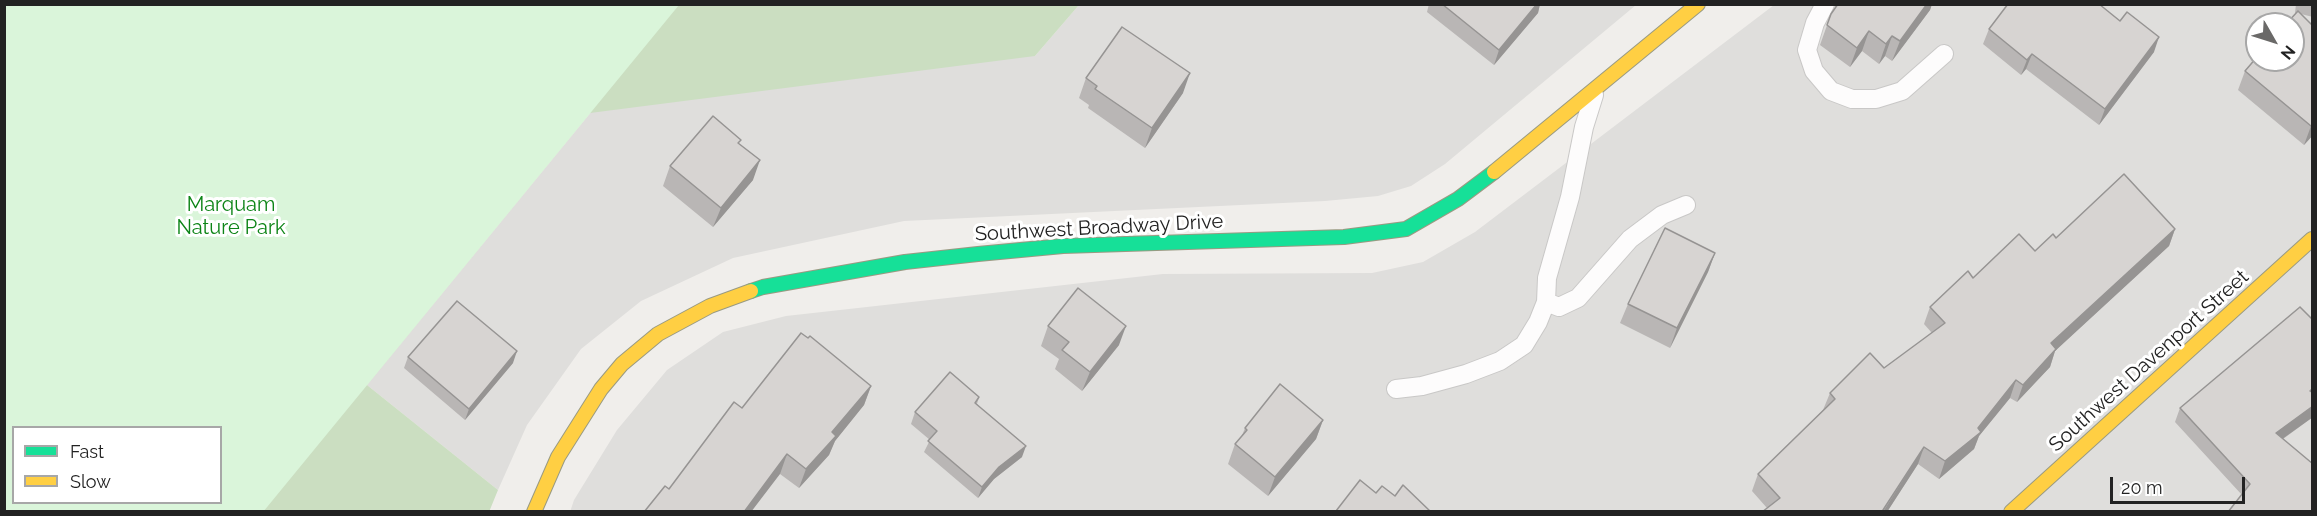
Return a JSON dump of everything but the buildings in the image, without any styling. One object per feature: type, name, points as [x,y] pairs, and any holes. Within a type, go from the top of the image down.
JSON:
[{"type":"street","name":"Southwest Broadway Drive","points":[[534,512],[564,448],[602,389],[622,364],[658,334],[710,306],[764,287],[905,262],[1063,246],[1344,237],[1406,229],[1458,199],[1698,4]]},
{"type":"street","name":"Southwest Davenport Street","points":[[2011,512],[2313,239]]},
{"type":"lane","points":[[1826,4],[1815,23],[1807,50],[1814,71],[1831,91],[1852,99],[1876,99],[1902,92],[1944,54]]},
{"type":"lane","points":[[1396,389],[1422,386],[1466,374],[1500,361],[1524,345],[1546,303],[1547,278],[1570,197],[1584,127],[1596,88]]},
{"type":"lane","points":[[1546,303],[1558,307],[1578,298],[1630,239],[1662,215],[1686,205]]},
{"type":"shaded area","points":[[679,5],[1035,56],[1079,5],[1636,5],[1445,164],[1411,186],[1378,196],[1325,201],[904,221],[733,258],[641,301],[581,349],[527,425],[498,490],[367,385]]},
{"type":"shaded area","points":[[1774,5],[2312,5],[2312,511],[570,512],[574,500],[617,430],[667,370],[723,332],[786,316],[1163,274],[1372,273],[1423,262],[1475,232]]},
{"type":"green space","name":"Marquam Nature Park","points":[[4,5],[1079,5],[1035,56],[590,113],[367,385],[498,490],[489,512],[5,511]]},
{"type":"green space","name":"Marquam Nature Park","points":[[4,5],[679,5],[263,512],[5,511]]},
{"type":"traffic: fast","points":[[751,291],[905,262],[978,254],[1063,246],[1344,237],[1406,229],[1458,199],[1494,172]]},
{"type":"traffic: slow","points":[[1494,172],[1698,4]]},
{"type":"traffic: slow","points":[[2011,512],[2312,239]]},
{"type":"traffic: slow","points":[[534,512],[558,457],[601,389],[622,364],[658,334],[710,306],[751,291]]}]
